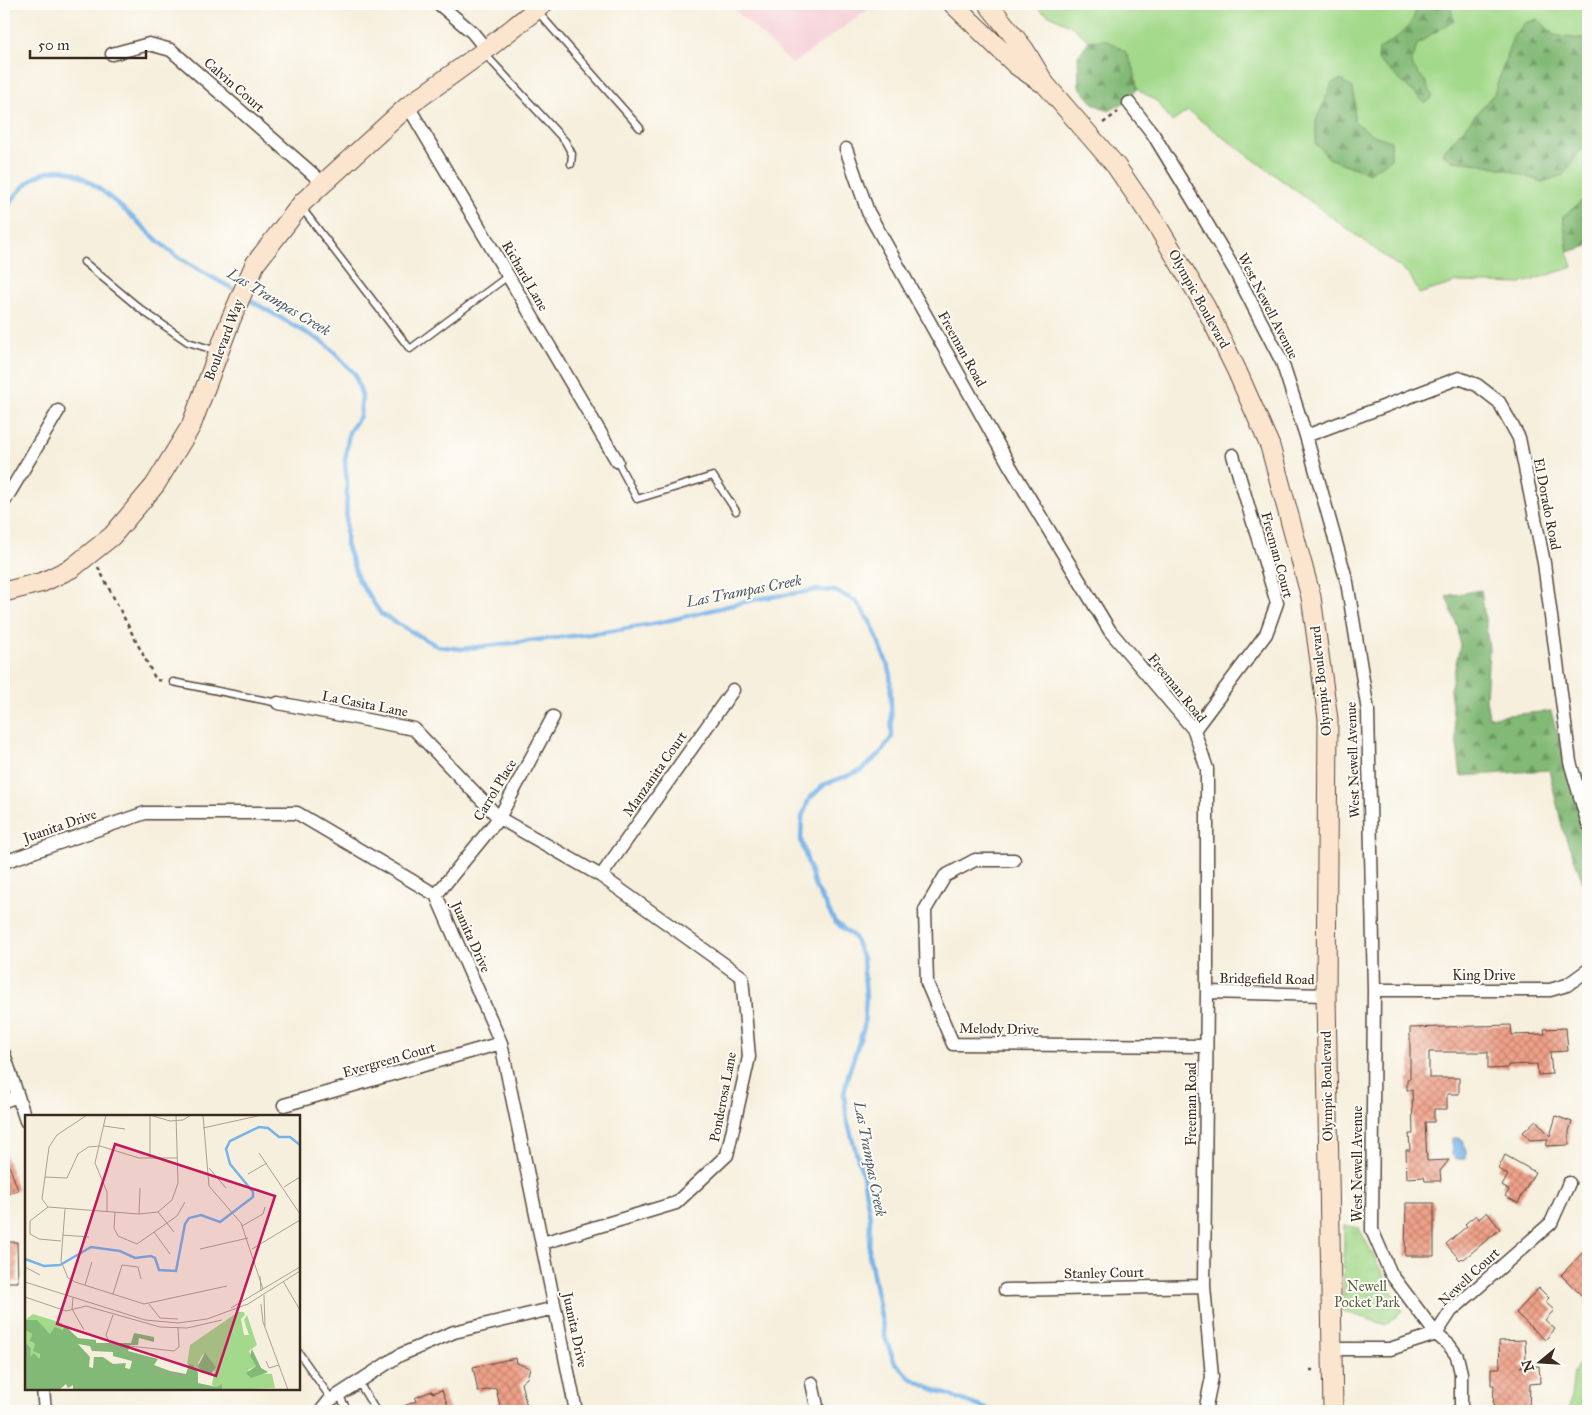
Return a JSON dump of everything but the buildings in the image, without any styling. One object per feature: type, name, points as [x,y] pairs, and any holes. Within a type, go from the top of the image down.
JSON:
[{"type":"main road","name":"Olympic Boulevard","points":[[953,4],[1016,65],[1045,84]]},
{"type":"main road","name":"Olympic Boulevard","points":[[988,4],[1024,49],[1045,84],[1116,166],[1158,227],[1206,306],[1270,446],[1311,597],[1328,719],[1326,995],[1330,1349],[1333,1411]]},
{"type":"main road","name":"Boulevard Way","points":[[4,592],[42,582],[72,568],[112,536],[155,485],[180,445],[198,408],[231,319],[255,264],[300,206],[408,106],[539,7]]},
{"type":"street","points":[[439,4],[472,32],[484,50]]},
{"type":"street","name":"Calvin Court","points":[[112,54],[149,44],[171,50],[323,183]]},
{"type":"street","name":"West Newell Avenue","points":[[1129,103],[1153,134],[1234,271],[1282,362],[1306,436],[1347,582],[1368,711],[1374,990],[1372,1230],[1391,1274],[1436,1334],[1457,1356],[1460,1373],[1461,1411]]},
{"type":"street","name":"Richard Lane","points":[[408,106],[617,461]]},
{"type":"street","name":"Freeman Road","points":[[846,149],[868,212],[1010,466],[1110,631],[1194,730],[1207,769],[1204,1286],[1212,1377],[1205,1411]]},
{"type":"street","name":"El Dorado Road","points":[[1306,436],[1459,378],[1477,385],[1499,402],[1519,438],[1544,563],[1570,762],[1588,824]]},
{"type":"street","points":[[4,502],[58,411]]},
{"type":"street","name":"Freeman Court","points":[[1194,730],[1266,634],[1277,603],[1233,455]]},
{"type":"street","name":"Manzanita Court","points":[[601,876],[733,690]]},
{"type":"street","name":"La Casita Lane","points":[[278,702],[414,728],[499,818]]},
{"type":"street","name":"Carrol Place","points":[[436,895],[499,818],[553,717]]},
{"type":"street","name":"Juanita Drive","points":[[4,862],[145,813],[297,813],[436,895],[501,1043],[576,1411]]},
{"type":"street","name":"Ponderosa Lane","points":[[499,818],[601,876],[742,978],[749,1057],[727,1155],[676,1203],[543,1243]]},
{"type":"street","name":"Melody Drive","points":[[1014,860],[975,860],[945,876],[925,910],[927,983],[953,1044],[1206,1046]]},
{"type":"street","name":"King Drive","points":[[1374,990],[1550,990],[1567,985],[1588,970]]},
{"type":"street","name":"Bridgefield Road","points":[[1207,992],[1326,995]]},
{"type":"street","name":"Evergreen Court","points":[[284,1105],[501,1043]]},
{"type":"street","points":[[4,1054],[25,1118]]},
{"type":"street","points":[[4,1101],[18,1096]]},
{"type":"street","name":"Newell Court","points":[[1436,1334],[1451,1311],[1551,1223],[1569,1183]]},
{"type":"street","name":"Stanley Court","points":[[1005,1290],[1204,1286]]},
{"type":"street","points":[[321,1411],[335,1397],[400,1355],[454,1332],[555,1308]]},
{"type":"street","points":[[1330,1349],[1390,1349],[1436,1334]]},
{"type":"street","points":[[812,1383],[818,1411]]},
{"type":"street","points":[[43,1390],[45,1411]]},
{"type":"lane","points":[[539,7],[640,128]]},
{"type":"lane","points":[[484,50],[565,141],[572,154],[571,164]]},
{"type":"lane","points":[[300,206],[410,349],[508,276]]},
{"type":"lane","points":[[84,262],[143,312],[188,342],[218,352]]},
{"type":"lane","points":[[617,461],[637,500],[713,476],[736,511]]},
{"type":"lane","points":[[173,682],[278,702]]},
{"type":"lane","points":[[300,1354],[348,1411]]},
{"type":"lane","points":[[358,1381],[376,1411]]},
{"type":"path","points":[[1103,123],[1129,103]]},
{"type":"path","points":[[91,554],[156,680],[173,682]]},
{"type":"shaded area","points":[[729,4],[876,4],[792,64]]},
{"type":"green space","points":[[1032,4],[1588,4],[1588,39],[1566,39],[1553,35],[1538,19],[1514,35],[1494,94],[1442,153],[1508,170],[1542,182],[1588,144],[1588,196],[1563,217],[1568,252],[1573,267],[1520,284],[1457,282],[1419,294],[1410,275],[1188,111],[1172,122],[1158,102],[1137,89],[1134,69],[1106,40],[1089,41],[1072,26],[1043,12]]},
{"type":"green space","points":[[1417,4],[1450,4],[1454,21],[1417,45],[1411,65],[1425,81],[1433,97],[1425,103],[1378,60],[1379,49],[1404,31],[1416,12]]},
{"type":"green space","points":[[1538,19],[1554,35],[1585,40],[1588,53],[1588,144],[1582,149],[1563,175],[1542,182],[1508,170],[1482,164],[1452,161],[1442,153],[1494,94],[1514,34],[1525,23]]},
{"type":"green space","points":[[1106,40],[1125,51],[1134,69],[1137,89],[1128,100],[1109,111],[1094,104],[1079,86],[1078,56],[1089,41]]},
{"type":"green space","points":[[1341,80],[1353,88],[1355,102],[1354,121],[1371,134],[1391,141],[1391,159],[1369,173],[1330,159],[1316,144],[1316,121],[1332,83]]},
{"type":"green space","points":[[1588,196],[1588,246],[1568,252],[1563,217]]},
{"type":"green space","points":[[1481,590],[1489,648],[1486,699],[1489,717],[1551,711],[1568,774],[1588,773],[1588,905],[1583,882],[1563,830],[1549,770],[1461,776],[1450,690],[1460,646],[1458,628],[1446,596]]},
{"type":"green space","name":"Newell Pocket Park","points":[[1344,1225],[1359,1228],[1402,1311],[1386,1325],[1343,1311]]},
{"type":"green space","points":[[1588,1352],[1588,1411],[1569,1411],[1574,1372],[1585,1353]]},
{"type":"water","points":[[1459,1137],[1463,1140],[1466,1159],[1457,1159],[1452,1155],[1452,1139]]},
{"type":"waterway","name":"Las Trampas Creek","points":[[4,211],[15,196],[34,178],[50,171],[60,170],[73,173],[103,192],[175,255],[238,292]]},
{"type":"waterway","name":"Las Trampas Creek","points":[[246,298],[326,344],[355,374],[362,396],[360,416],[349,432],[345,461],[347,484],[346,544],[358,579],[381,614],[437,646],[461,649],[606,632],[658,623],[757,599],[817,590],[835,591],[856,601],[872,625],[890,671],[892,737],[879,755],[860,771],[825,784],[809,799],[802,817],[801,840],[815,886],[835,922],[854,937],[863,959],[866,997],[864,1027],[848,1075],[844,1094],[847,1120],[863,1176],[870,1218],[869,1254],[885,1337],[894,1361],[910,1378],[930,1388],[992,1411]]}]
